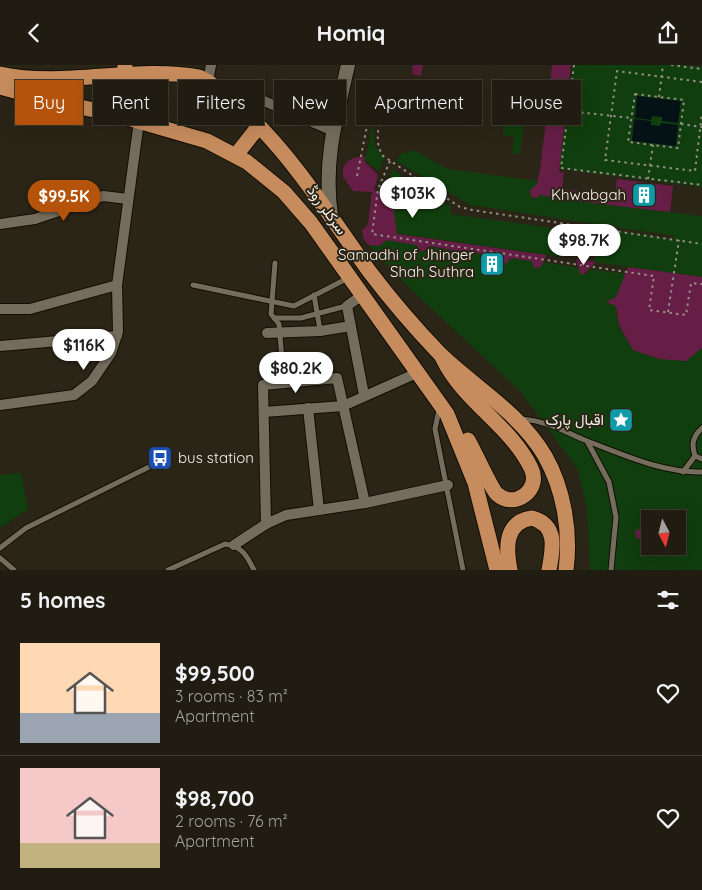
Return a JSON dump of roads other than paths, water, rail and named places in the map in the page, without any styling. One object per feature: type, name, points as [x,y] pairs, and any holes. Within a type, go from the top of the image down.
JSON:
[{"type":"main road","name":"سرکلر روڈ","points":[[0,74],[31,77],[125,67],[172,68],[205,80]]},
{"type":"main road","points":[[122,80],[125,67]]},
{"type":"main road","name":"سرکلر روڈ","points":[[0,87],[54,102],[93,110]]},
{"type":"main road","name":"سرکلر روڈ","points":[[153,125],[207,141],[236,155],[270,180],[298,207],[444,409],[475,483],[497,570]]},
{"type":"main road","name":"سرکلر روڈ","points":[[259,126],[296,168],[399,309],[442,355],[516,419],[535,441],[556,481],[565,518],[566,570]]},
{"type":"main road","points":[[236,155],[259,126]]},
{"type":"main road","points":[[442,355],[452,378],[503,429],[528,462],[533,471],[534,480],[530,492],[520,498],[510,500],[495,493],[468,441],[444,409]]},
{"type":"main road","points":[[510,570],[507,553],[508,537],[518,523],[532,518],[546,525],[551,532],[552,551],[549,570]]},
{"type":"street","points":[[208,80],[211,65]]},
{"type":"street","points":[[331,216],[327,191],[329,154],[348,65]]},
{"type":"street","points":[[264,101],[333,131]]},
{"type":"street","points":[[0,405],[74,395],[92,381],[111,353],[117,336],[117,285],[139,125]]},
{"type":"street","points":[[0,224],[35,219],[104,196],[128,199]]},
{"type":"street","points":[[0,309],[30,309],[117,285]]},
{"type":"street","points":[[362,295],[347,306],[364,395]]},
{"type":"street","points":[[267,333],[320,331],[351,326]]},
{"type":"street","points":[[0,345],[117,336]]},
{"type":"street","points":[[264,412],[343,406],[419,372]]},
{"type":"street","points":[[266,524],[264,385],[337,378],[364,503]]},
{"type":"street","points":[[308,408],[319,510]]},
{"type":"street","points":[[234,545],[266,524],[286,515],[364,503],[448,485]]},
{"type":"lane","points":[[275,263],[271,314],[278,324],[284,383]]},
{"type":"lane","points":[[193,285],[294,306],[350,277]]},
{"type":"lane","points":[[314,295],[320,331]]},
{"type":"lane","points":[[274,318],[301,319],[347,306]]},
{"type":"lane","points":[[444,409],[435,429],[448,485],[463,570]]},
{"type":"lane","points":[[516,419],[541,421],[587,441],[662,468],[683,472],[702,472]]},
{"type":"lane","points":[[683,472],[695,456],[692,443],[695,435],[702,428]]},
{"type":"lane","points":[[587,441],[609,482],[614,508],[615,546],[611,570]]},
{"type":"lane","points":[[695,456],[702,459]]},
{"type":"lane","points":[[0,548],[26,528],[169,457]]},
{"type":"lane","points":[[168,570],[225,544],[234,545],[243,550],[254,570]]},
{"type":"lane","points":[[0,558],[14,570]]},
{"type":"place","name":"Khwabgah","points":[[644,195]]},
{"type":"place","name":"Samadhi of Jhinger Shah Suthra","points":[[492,264]]},
{"type":"place","name":"اقبال پارک","points":[[621,420]]},
{"type":"place","name":"bus station","points":[[160,458]]}]
